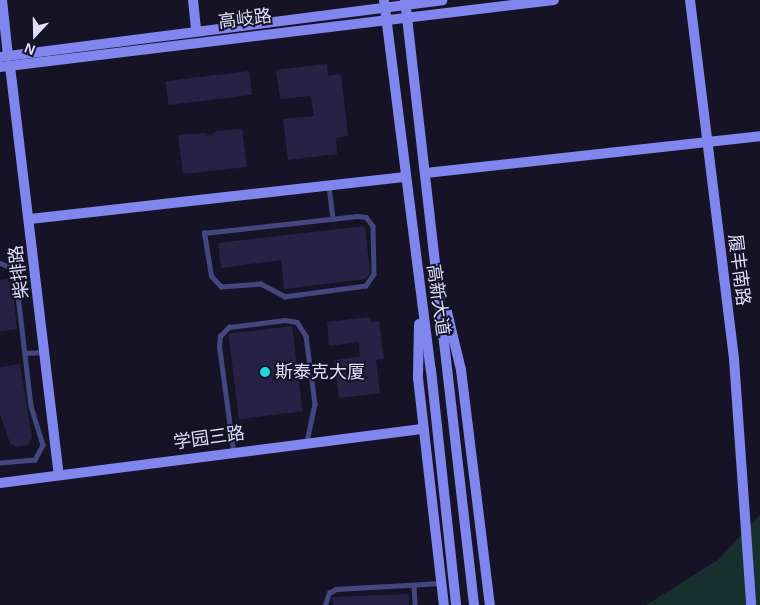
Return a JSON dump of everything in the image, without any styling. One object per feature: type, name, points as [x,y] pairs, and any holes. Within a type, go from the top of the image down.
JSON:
[{"type":"main road","name":"柴排路","points":[[2,0],[5,61],[30,219],[59,474]]},
{"type":"main road","points":[[193,0],[196,30]]},
{"type":"main road","name":"高岐路","points":[[5,61],[196,30],[384,3],[442,0]]},
{"type":"main road","name":"高岐路","points":[[5,61],[407,19],[554,0]]},
{"type":"main road","name":"履丰南路","points":[[690,0],[735,369],[751,605]]},
{"type":"main road","name":"高新大道","points":[[405,2],[440,292],[474,605]]},
{"type":"main road","name":"高新大道","points":[[384,3],[456,605]]},
{"type":"main road","points":[[426,173],[760,136]]},
{"type":"main road","points":[[30,219],[406,177]]},
{"type":"main road","points":[[440,292],[461,370],[490,605]]},
{"type":"main road","points":[[420,295],[418,378],[444,605]]},
{"type":"main road","name":"学园三路","points":[[0,482],[233,450],[424,428]]},
{"type":"lane","points":[[329,186],[333,219]]},
{"type":"lane","points":[[362,216],[372,222],[374,274],[366,286],[285,297],[261,284],[220,287],[211,276],[204,233],[333,219],[362,216]]},
{"type":"lane","points":[[0,263],[10,267],[16,278],[31,406],[42,433],[43,449],[31,462],[0,463]]},
{"type":"lane","points":[[233,450],[219,347],[220,336],[229,327],[285,320],[297,322],[306,336],[315,404],[307,442]]},
{"type":"lane","points":[[25,353],[45,352]]},
{"type":"lane","points":[[325,605],[329,593],[336,589],[442,583]]},
{"type":"lane","points":[[414,584],[415,605]]},
{"type":"green space","points":[[760,515],[760,605],[646,605],[718,560]]},
{"type":"building","points":[[327,64],[328,76],[341,74],[348,136],[336,138],[337,154],[288,160],[283,119],[314,116],[311,96],[280,99],[276,70]]},
{"type":"building","points":[[249,71],[252,95],[169,105],[166,81]]},
{"type":"building","points":[[242,129],[247,167],[183,174],[178,135],[205,133],[210,136],[217,131]]},
{"type":"building","points":[[365,226],[370,273],[366,279],[284,289],[281,260],[221,268],[218,243]]},
{"type":"building","points":[[7,279],[12,284],[17,329],[0,331],[0,280]]},
{"type":"building","points":[[370,317],[371,322],[379,321],[384,359],[376,360],[380,393],[339,398],[334,360],[360,357],[359,342],[329,346],[327,322]]},
{"type":"building","name":"斯泰克大厦","points":[[292,326],[302,411],[239,419],[228,334]]},
{"type":"building","points":[[20,364],[32,438],[28,445],[16,447],[10,443],[0,414],[0,367]]},
{"type":"building","points":[[409,594],[409,605],[333,605],[332,597]]},
{"type":"place","name":"斯泰克大厦","points":[[265,372]]}]
